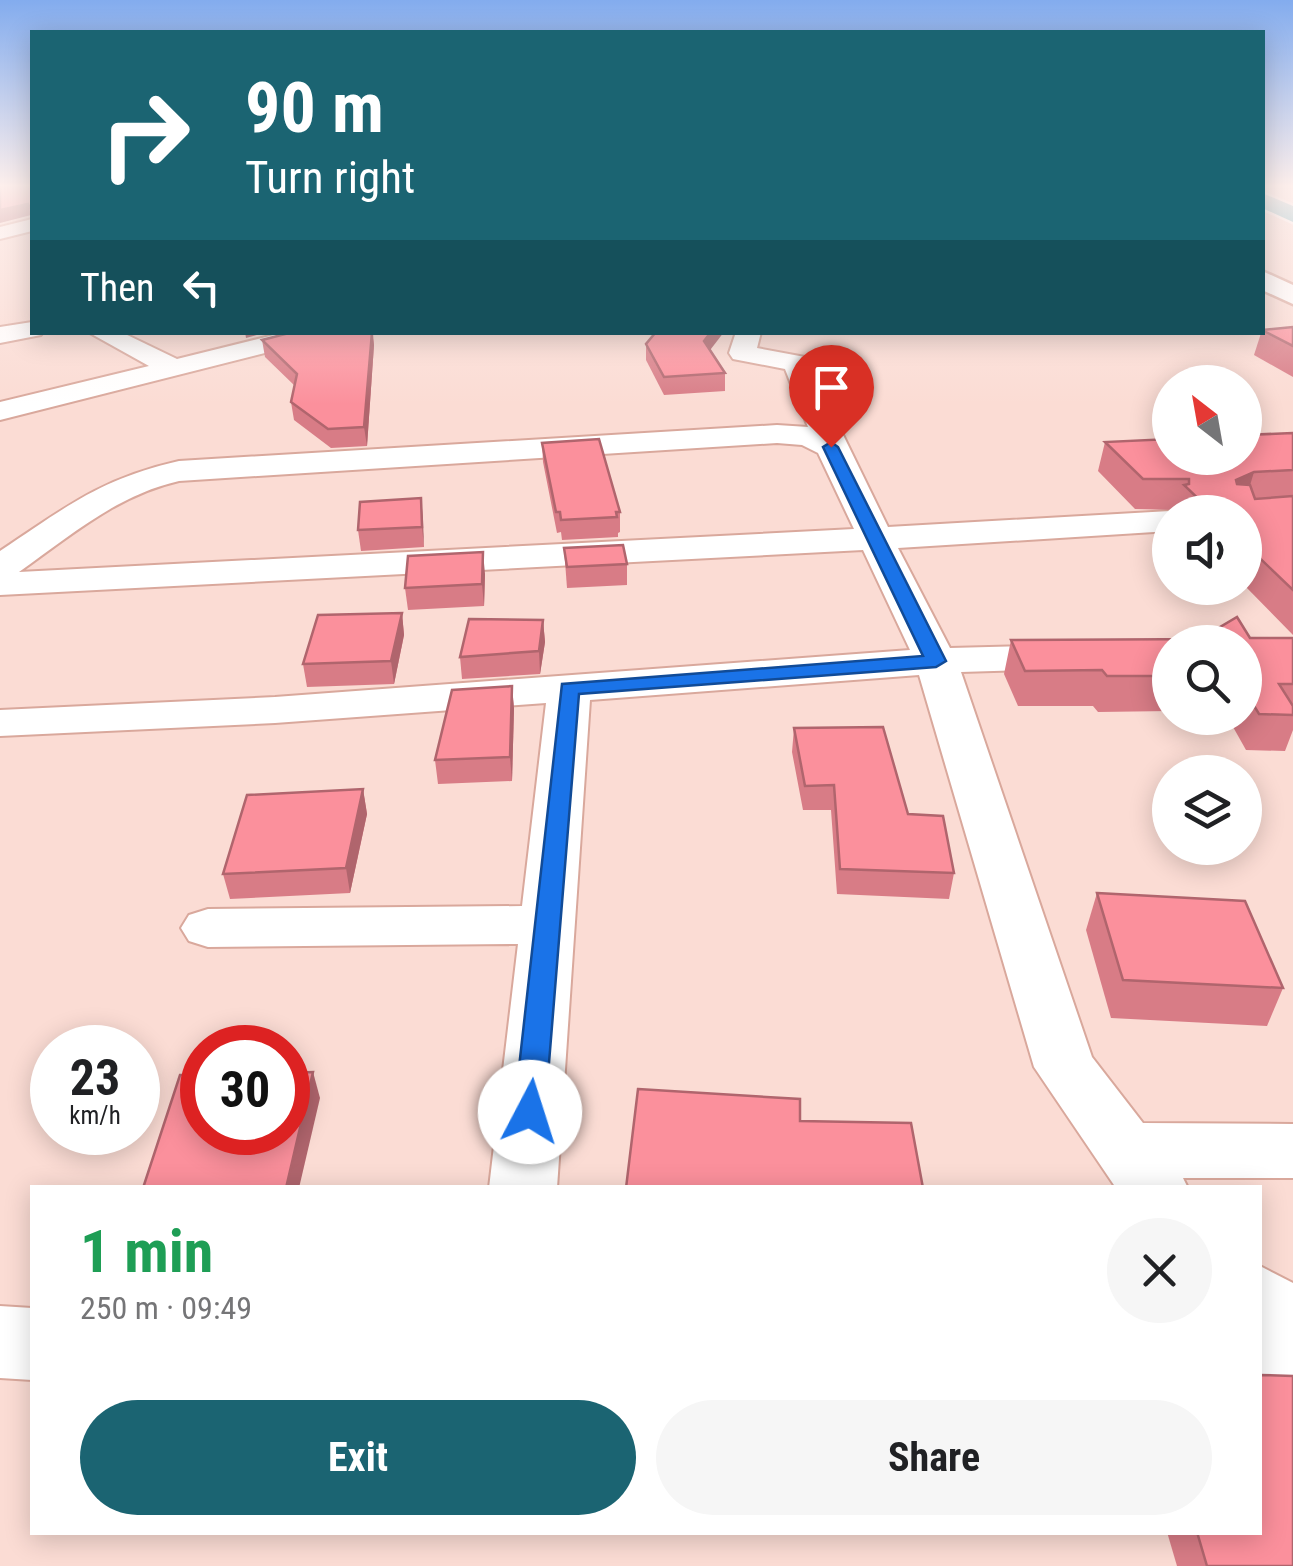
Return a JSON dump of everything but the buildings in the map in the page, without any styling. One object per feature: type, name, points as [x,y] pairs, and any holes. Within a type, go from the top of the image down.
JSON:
[{"type":"street","points":[[1265,280],[1293,296]]},
{"type":"street","points":[[0,335],[30,330]]},
{"type":"street","points":[[106,335],[172,367]]},
{"type":"street","points":[[0,411],[306,335]]},
{"type":"street","points":[[748,335],[742,352],[796,363],[831,447],[936,661],[1065,1067],[1139,1169],[1293,1152]]},
{"type":"street","points":[[0,568],[104,496],[140,480],[178,471],[777,434],[808,436],[831,447]]},
{"type":"street","points":[[0,584],[1152,522]]},
{"type":"street","points":[[0,723],[275,710],[936,661],[1152,655]]},
{"type":"street","points":[[523,1185],[570,688]]},
{"type":"street","points":[[208,928],[548,925]]},
{"type":"street","points":[[1262,1302],[1293,1333]]},
{"type":"street","points":[[0,1342],[30,1344]]},
{"type":"street","points":[[1262,1363],[1293,1364]]},
{"type":"route","points":[[530,1112],[570,688],[936,661],[831,447]]}]
